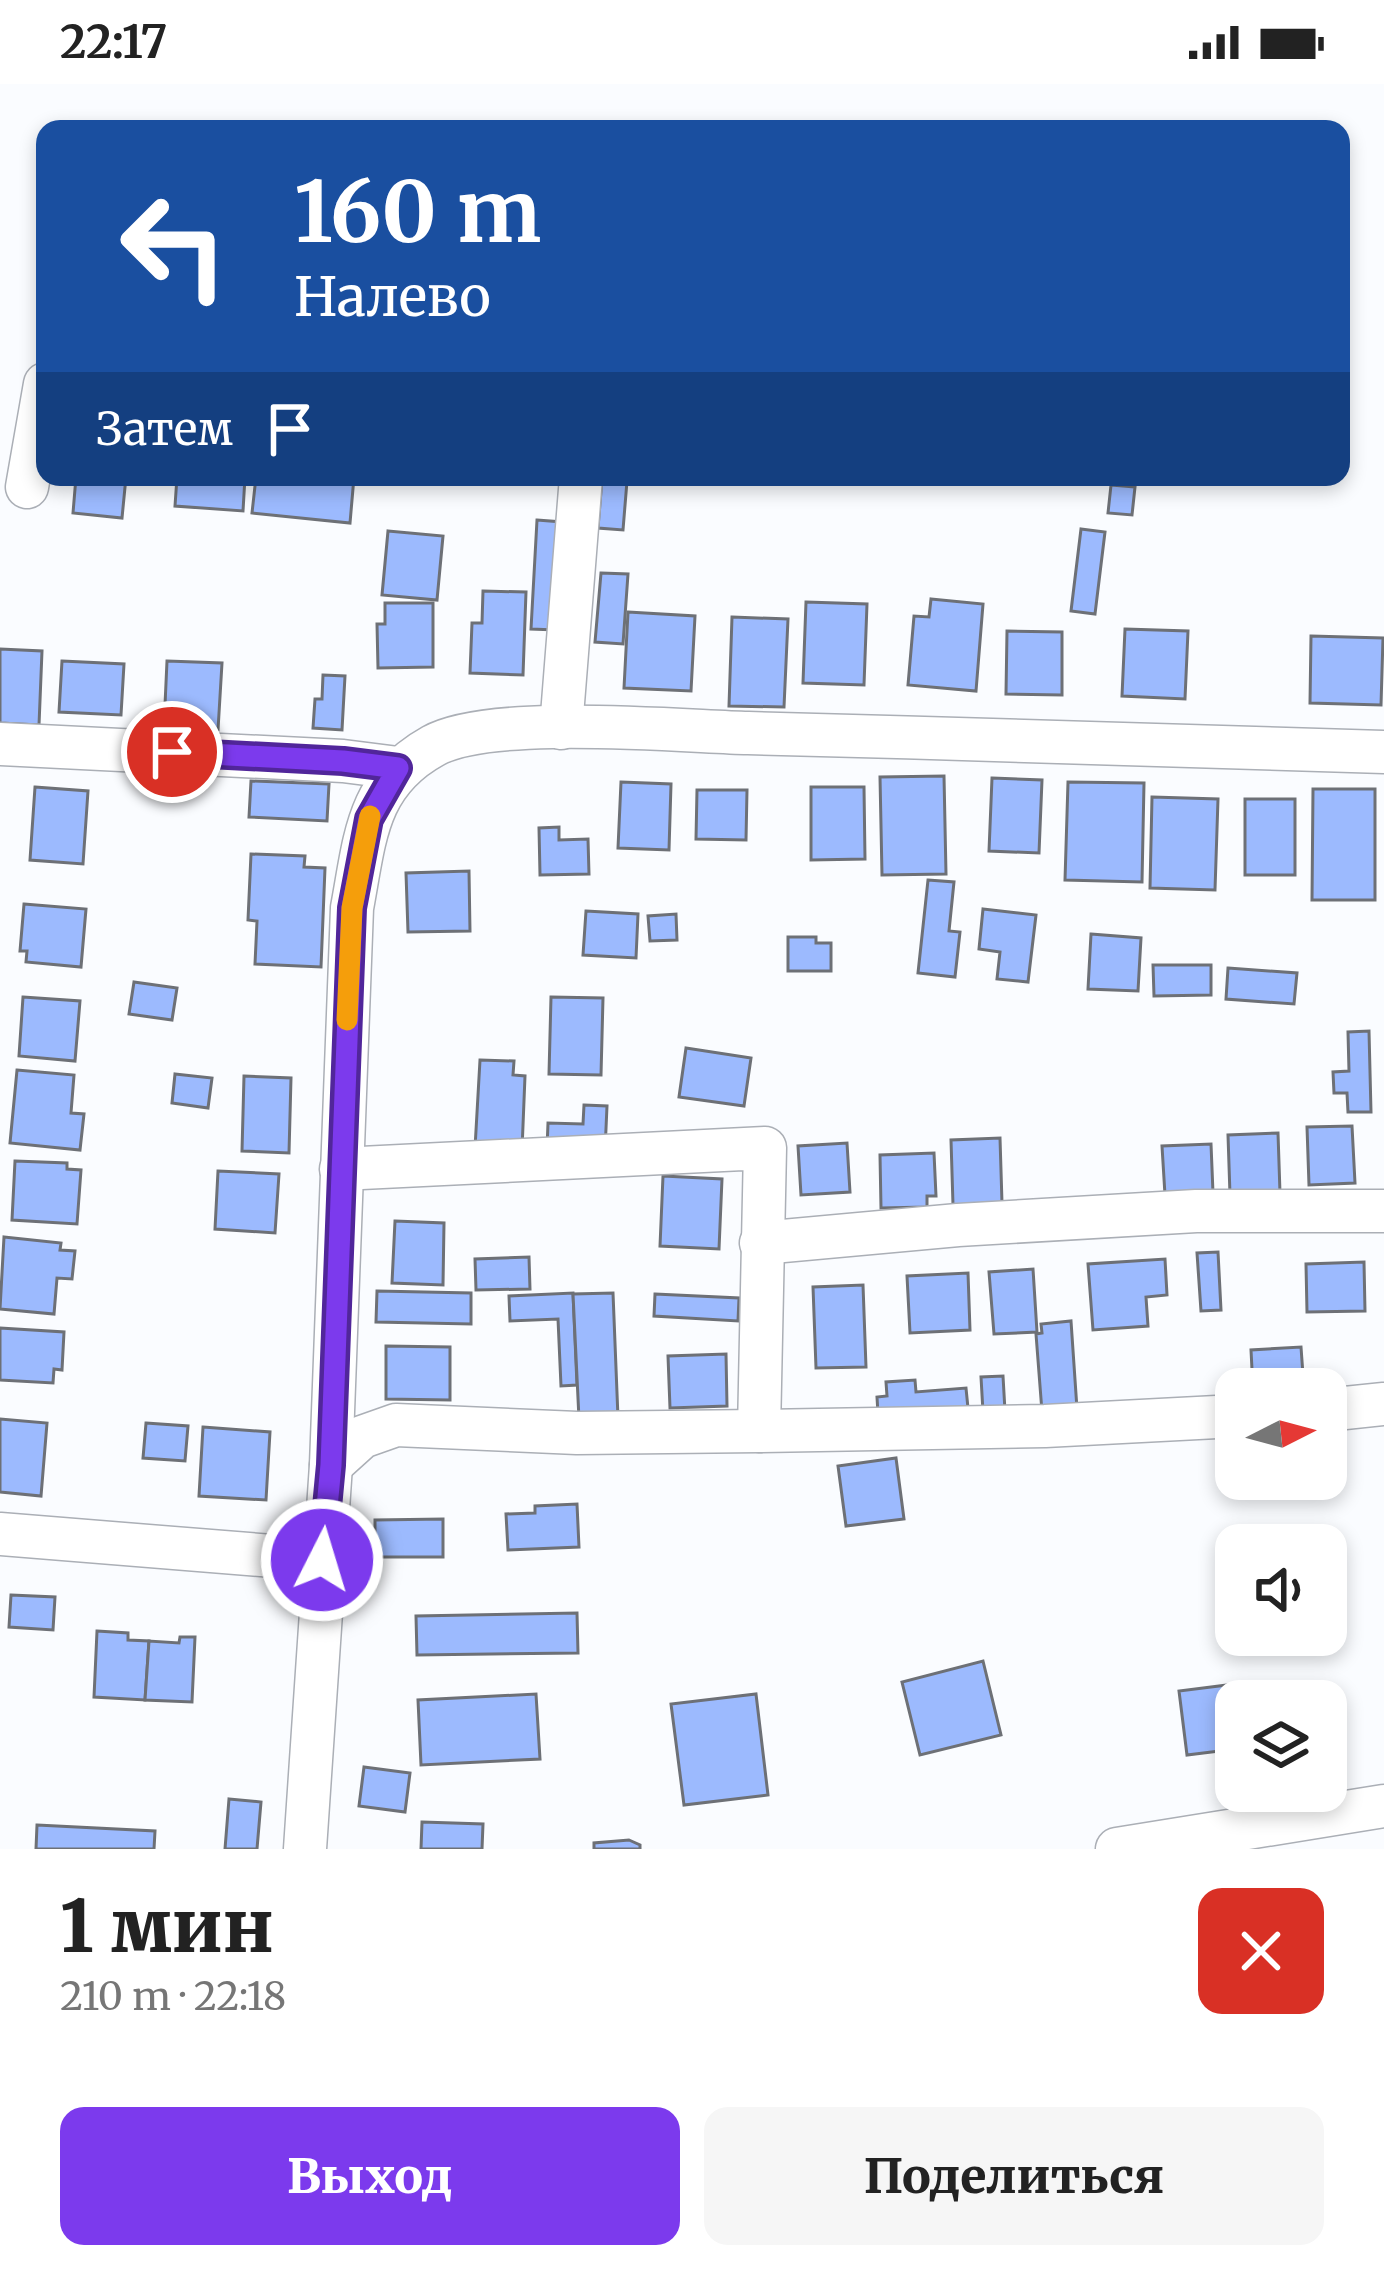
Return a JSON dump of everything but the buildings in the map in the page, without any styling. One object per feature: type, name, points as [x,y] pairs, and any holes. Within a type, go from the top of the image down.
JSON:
[{"type":"street","points":[[27,487],[36,435]]},
{"type":"street","points":[[562,728],[580,486]]},
{"type":"street","points":[[304,1849],[331,1465],[352,908],[369,819],[398,768],[462,734],[562,728],[1384,752]]},
{"type":"street","points":[[0,744],[343,761],[398,768]]},
{"type":"street","points":[[341,1169],[765,1148],[760,1431]]},
{"type":"street","points":[[761,1243],[1172,1212],[1384,1211]]},
{"type":"street","points":[[1347,1408],[1384,1404]]},
{"type":"street","points":[[331,1465],[362,1437],[395,1425],[577,1433],[1045,1426],[1215,1417]]},
{"type":"street","points":[[0,1534],[322,1560]]},
{"type":"street","points":[[1117,1849],[1384,1806]]},
{"type":"slow traffic","points":[[347,1020],[352,908],[370,816]]},
{"type":"route","points":[[172,752],[398,768],[369,819],[352,908],[331,1465],[322,1560]]}]
